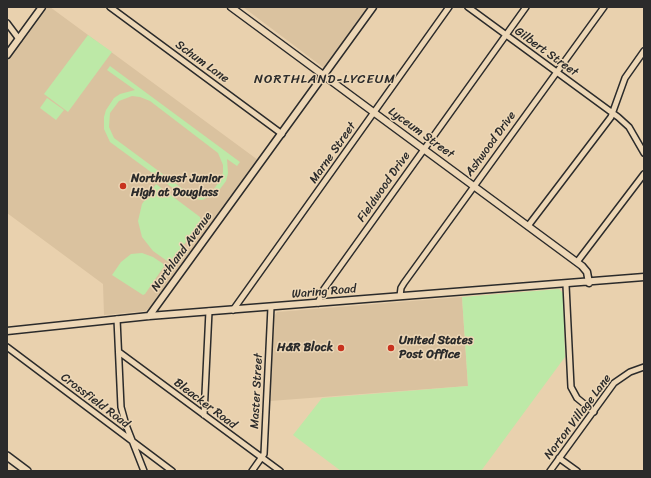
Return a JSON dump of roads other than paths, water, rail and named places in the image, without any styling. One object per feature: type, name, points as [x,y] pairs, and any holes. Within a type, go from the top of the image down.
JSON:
[{"type":"main road","points":[[7,456],[27,471]]},
{"type":"street","points":[[7,55],[42,7]]},
{"type":"street","name":"Schum Lane","points":[[110,7],[282,134]]},
{"type":"street","name":"Lyceum Street","points":[[231,7],[577,262],[587,272],[589,283]]},
{"type":"street","name":"Northland Avenue","points":[[149,316],[373,7]]},
{"type":"street","name":"Marne Street","points":[[233,310],[449,7]]},
{"type":"street","name":"Gilbert Street","points":[[468,7],[613,113],[629,128],[644,153]]},
{"type":"street","name":"Fieldwood Drive","points":[[318,303],[324,288],[526,7]]},
{"type":"street","name":"Ashwood Drive","points":[[400,296],[401,288],[404,283],[604,7]]},
{"type":"street","points":[[7,22],[19,39]]},
{"type":"street","points":[[528,226],[613,113],[625,78],[644,51]]},
{"type":"street","points":[[577,262],[644,174]]},
{"type":"street","name":"Waring Road","points":[[7,331],[149,316],[400,296],[566,285],[644,277]]},
{"type":"street","points":[[566,285],[571,387],[577,398],[594,412]]},
{"type":"street","name":"Master Street","points":[[252,471],[264,453],[271,307]]},
{"type":"street","points":[[204,415],[209,311]]},
{"type":"street","points":[[117,319],[121,406],[132,441],[144,471]]},
{"type":"street","name":"Crossfield Road","points":[[7,347],[172,471]]},
{"type":"street","name":"Bleacker Road","points":[[119,352],[280,471]]},
{"type":"street","name":"Norton Village Lane","points":[[550,471],[616,381],[630,372],[644,366]]},
{"type":"street","points":[[559,458],[577,471]]},
{"type":"place","name":"Northwest Junior High at Douglass","points":[[123,186]]},
{"type":"place","name":"H&R Block","points":[[341,348]]},
{"type":"place","name":"United States Post Office","points":[[391,348]]},
{"type":"district","name":"NORTHLAND-LYCEUM","points":[[325,80]]}]
